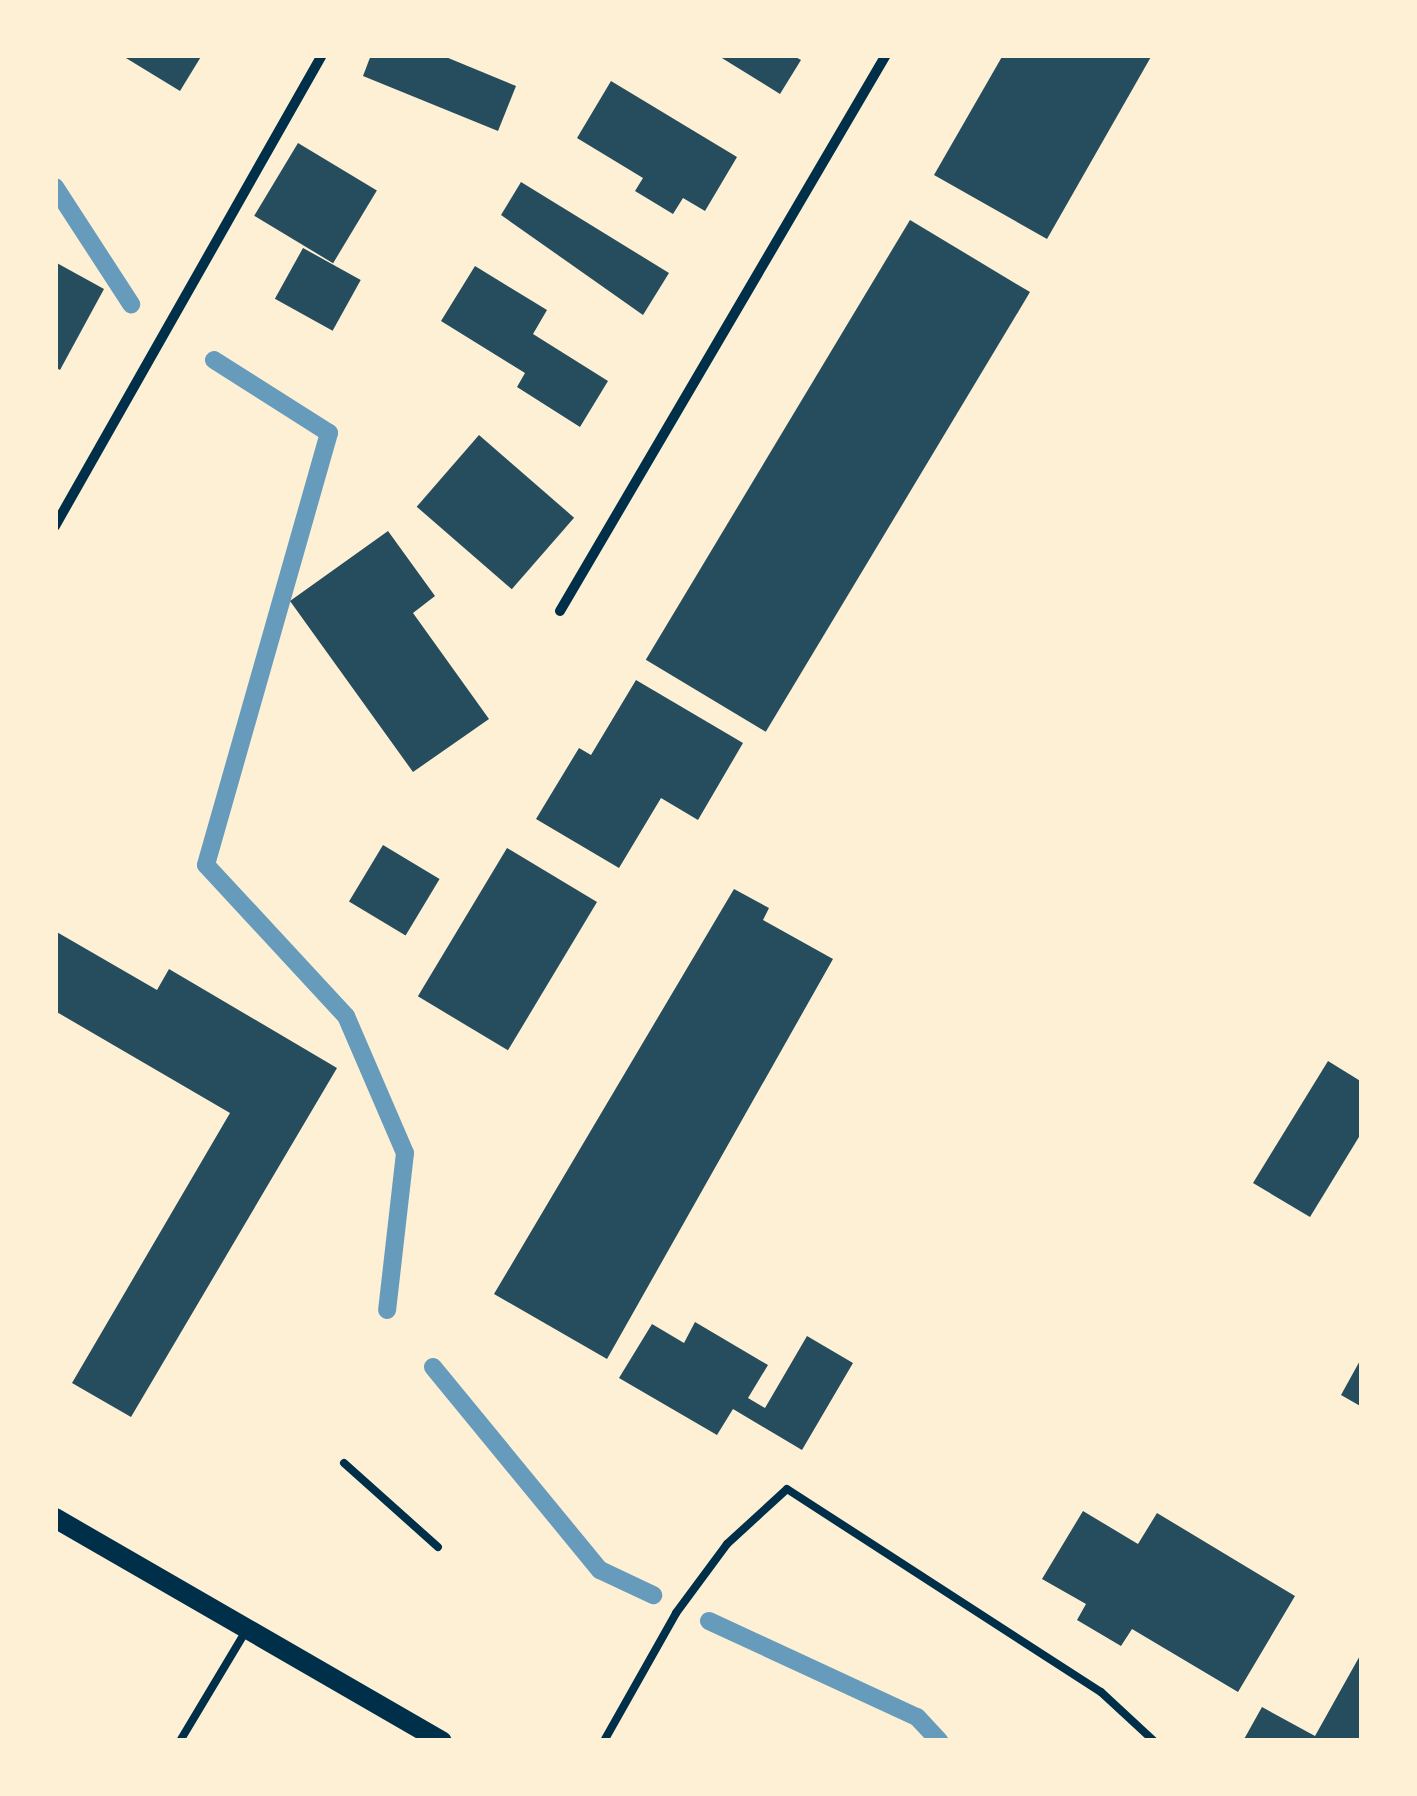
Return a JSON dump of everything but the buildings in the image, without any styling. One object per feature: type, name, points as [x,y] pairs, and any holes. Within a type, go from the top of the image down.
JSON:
[{"type":"main road","points":[[55,1518],[440,1740]]},
{"type":"street","points":[[55,526],[322,55]]},
{"type":"street","points":[[560,611],[886,55]]},
{"type":"lane","points":[[344,1463],[438,1547]]},
{"type":"lane","points":[[604,1741],[676,1613],[727,1544],[787,1489],[1101,1692],[1154,1741]]},
{"type":"lane","points":[[180,1741],[248,1630]]},
{"type":"waterway","points":[[55,187],[131,304]]},
{"type":"waterway","points":[[214,360],[329,433],[206,865],[346,1016],[405,1153],[387,1310]]},
{"type":"waterway","points":[[433,1367],[600,1570],[653,1595]]},
{"type":"waterway","points":[[709,1621],[917,1717],[939,1741]]}]
